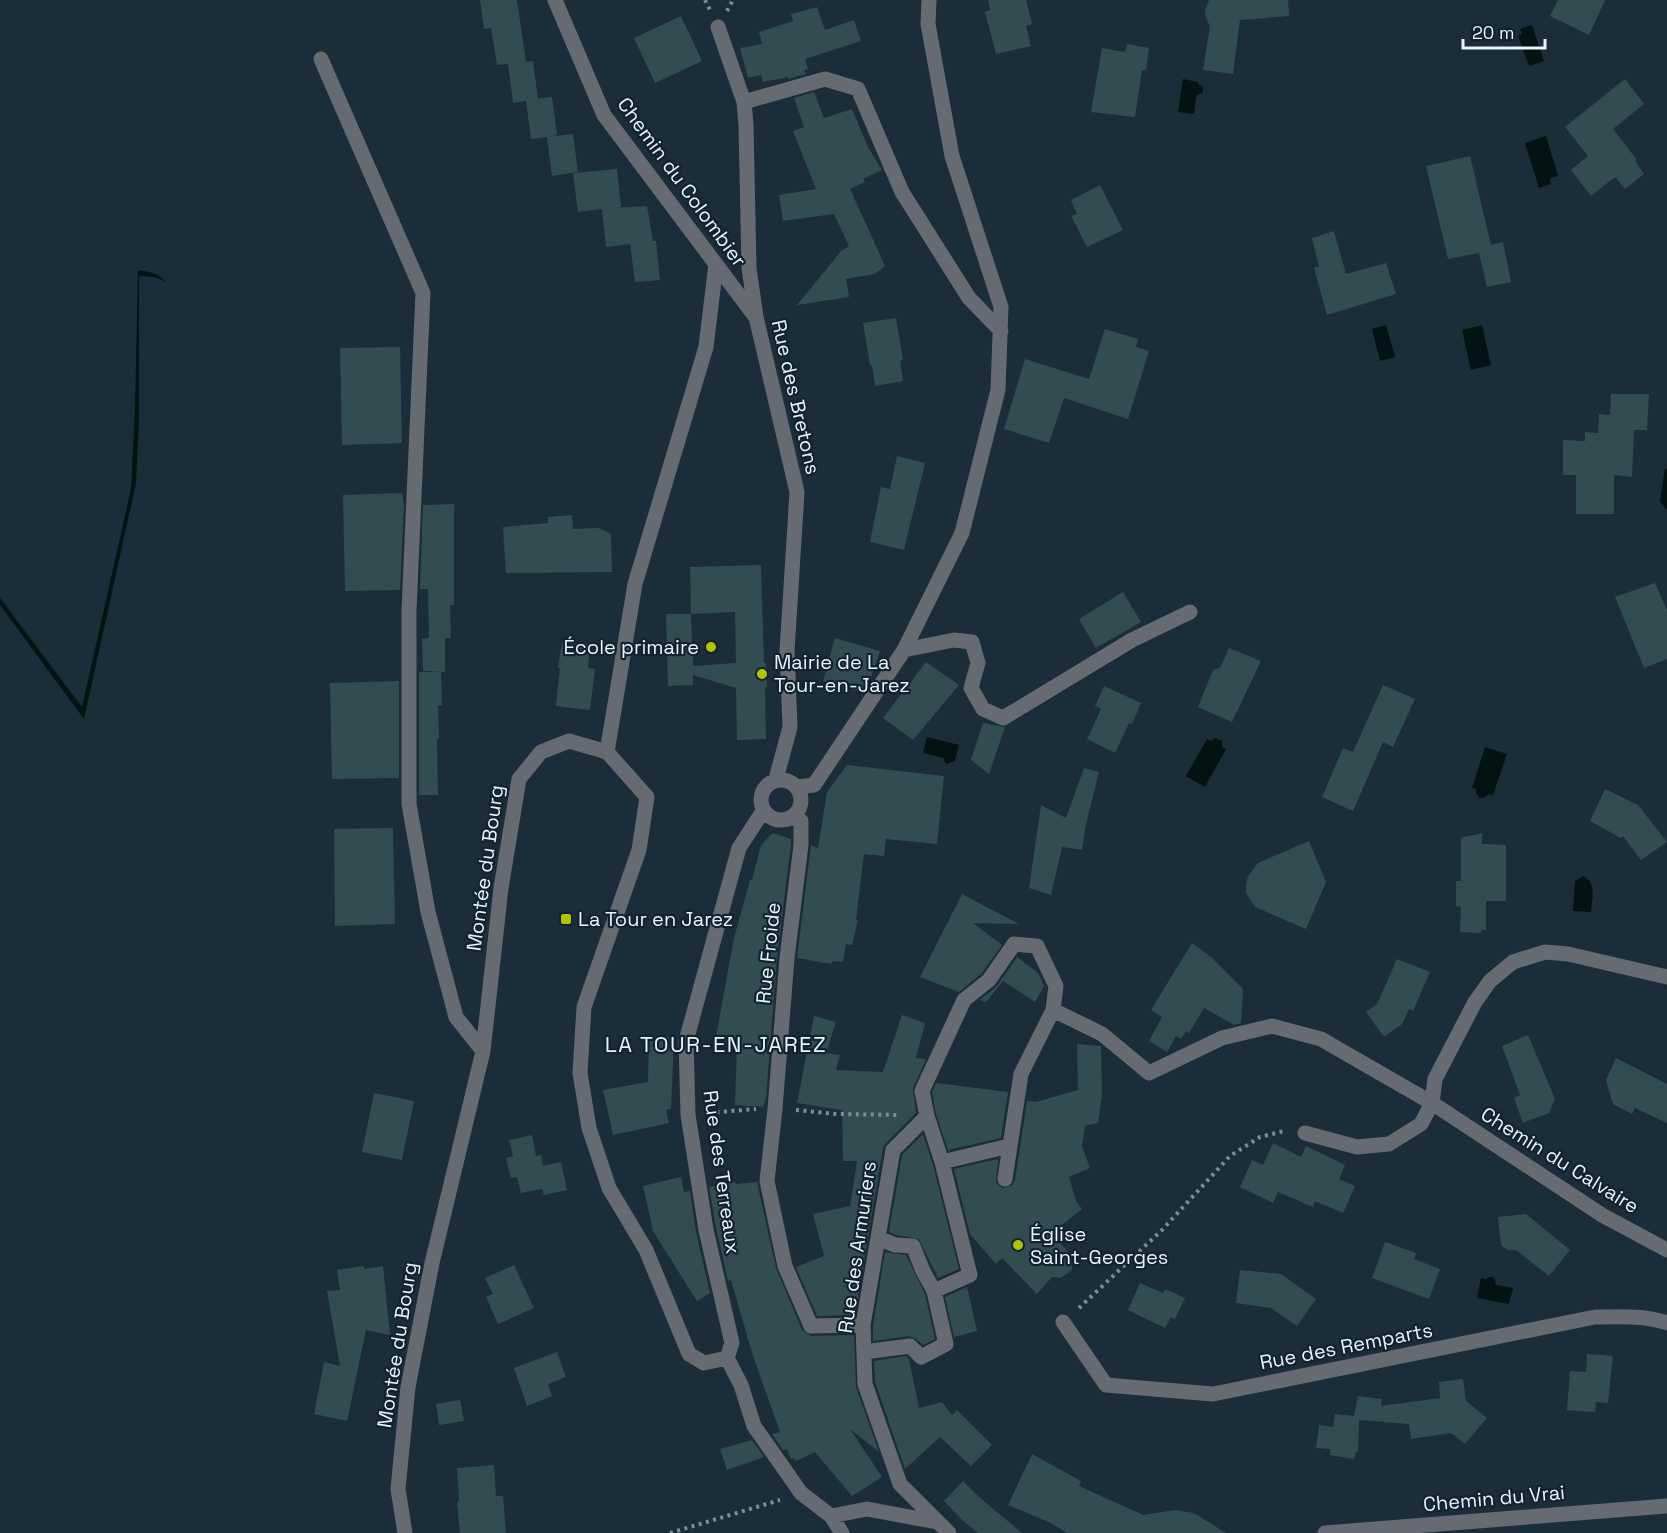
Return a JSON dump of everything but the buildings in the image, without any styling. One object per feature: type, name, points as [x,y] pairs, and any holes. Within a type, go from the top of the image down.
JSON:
[{"type":"street","name":"Chemin du Colombier","points":[[555,0],[604,115],[756,317]]},
{"type":"street","points":[[798,787],[814,785],[904,650],[962,533],[998,390],[1002,307],[952,156],[928,24],[929,0]]},
{"type":"street","name":"Rue des Bretons","points":[[718,27],[744,102],[749,268],[756,317],[797,492],[787,651],[790,727],[776,779]]},
{"type":"street","points":[[321,59],[423,293],[409,610],[409,804],[428,912],[456,1017],[483,1051]]},
{"type":"street","points":[[744,102],[825,79],[858,89],[902,192],[969,298],[1000,331]]},
{"type":"street","points":[[716,264],[706,347],[635,584],[607,752],[647,797],[639,850],[584,1007],[580,1073],[589,1128],[609,1188],[646,1250],[689,1354],[704,1363],[727,1358],[741,1385],[754,1426],[801,1493],[831,1516],[842,1533]]},
{"type":"street","points":[[904,650],[954,640],[972,642],[978,663],[971,688],[983,709],[1003,718],[1132,640],[1190,612]]},
{"type":"street","name":"Montée du Bourg","points":[[405,1533],[398,1489],[408,1387],[432,1263],[483,1051],[501,888],[519,779],[541,752],[569,741],[607,752]]},
{"type":"street","points":[[776,779],[788,780],[798,787],[802,798],[800,809],[793,818],[776,821],[763,811],[760,798],[765,786],[776,779]]},
{"type":"street","name":"Rue des Terreaux","points":[[727,1358],[732,1343],[706,1230],[688,1115],[686,1041],[739,848],[763,811]]},
{"type":"street","name":"Rue Froide","points":[[793,818],[801,821],[801,845],[787,958],[767,1181],[785,1266],[811,1326],[863,1325]]},
{"type":"street","points":[[934,1291],[970,1275],[922,1091],[964,1000],[989,980],[1014,944],[1037,946],[1056,986],[1053,1010],[1021,1074],[1005,1179]]},
{"type":"street","points":[[1305,1133],[1357,1147],[1389,1144],[1421,1124],[1432,1104],[1435,1079],[1476,1002],[1490,981],[1513,962],[1545,952],[1557,953],[1667,977]]},
{"type":"street","name":"Chemin du Calvaire","points":[[1053,1010],[1102,1034],[1149,1073],[1222,1038],[1272,1026],[1321,1039],[1432,1104],[1602,1215],[1667,1250]]},
{"type":"street","name":"Rue des Armuriers","points":[[927,1116],[893,1150],[863,1325],[865,1384],[900,1484],[943,1528]]},
{"type":"street","points":[[942,1162],[1009,1146]]},
{"type":"street","points":[[864,1352],[910,1347],[921,1357],[946,1344],[934,1291],[923,1272],[913,1246],[895,1245],[878,1238]]},
{"type":"street","name":"Rue des Remparts","points":[[1063,1322],[1107,1385],[1213,1394],[1595,1317],[1629,1316],[1657,1319],[1667,1323]]},
{"type":"street","name":"Chemin du Vrai","points":[[1325,1533],[1667,1506]]},
{"type":"street","points":[[831,1516],[867,1509],[943,1528]]},
{"type":"path","points":[[688,1115],[739,1109],[775,1108],[837,1114],[927,1116]]},
{"type":"path","points":[[1063,1322],[1162,1230],[1230,1156],[1260,1137],[1284,1131],[1305,1133]]},
{"type":"path","points":[[670,1533],[801,1493]]},
{"type":"shaded area","points":[[1532,25],[1544,61],[1529,66],[1518,36],[1522,34],[1520,29]]},
{"type":"shaded area","points":[[1183,79],[1198,82],[1203,87],[1203,92],[1196,96],[1194,114],[1178,112]]},
{"type":"shaded area","points":[[1546,136],[1558,176],[1550,178],[1551,184],[1539,188],[1525,143]]},
{"type":"shaded area","points":[[138,270],[153,273],[166,282],[155,277],[139,276],[139,417],[136,483],[84,719],[0,605],[0,598],[82,707],[131,489]]},
{"type":"shaded area","points":[[1386,325],[1395,357],[1380,361],[1372,329]]},
{"type":"shaded area","points":[[1482,325],[1491,365],[1471,370],[1462,330]]},
{"type":"shaded area","points":[[1665,468],[1667,469],[1667,510],[1660,502]]},
{"type":"shaded area","points":[[927,737],[959,745],[955,761],[946,764],[943,758],[923,753]]},
{"type":"shaded area","points":[[1215,738],[1222,741],[1222,747],[1226,749],[1205,787],[1186,776],[1207,739],[1211,741]]},
{"type":"shaded area","points":[[1485,747],[1507,754],[1493,795],[1488,794],[1480,798],[1476,789],[1472,788]]},
{"type":"shaded area","points":[[1583,876],[1592,887],[1591,912],[1573,911],[1575,881]]},
{"type":"shaded area","points":[[1493,1277],[1496,1285],[1513,1288],[1509,1304],[1477,1298],[1481,1278]]},
{"type":"place","name":"École primaire","points":[[711,647]]},
{"type":"place","name":"Mairie de La Tour-en-Jarez","points":[[762,674]]},
{"type":"place","name":"La Tour en Jarez","points":[[566,919]]},
{"type":"place","name":"Église Saint-Georges","points":[[1018,1245]]},
{"type":"district","name":"LA TOUR-EN-JAREZ","points":[[716,1044]]}]
